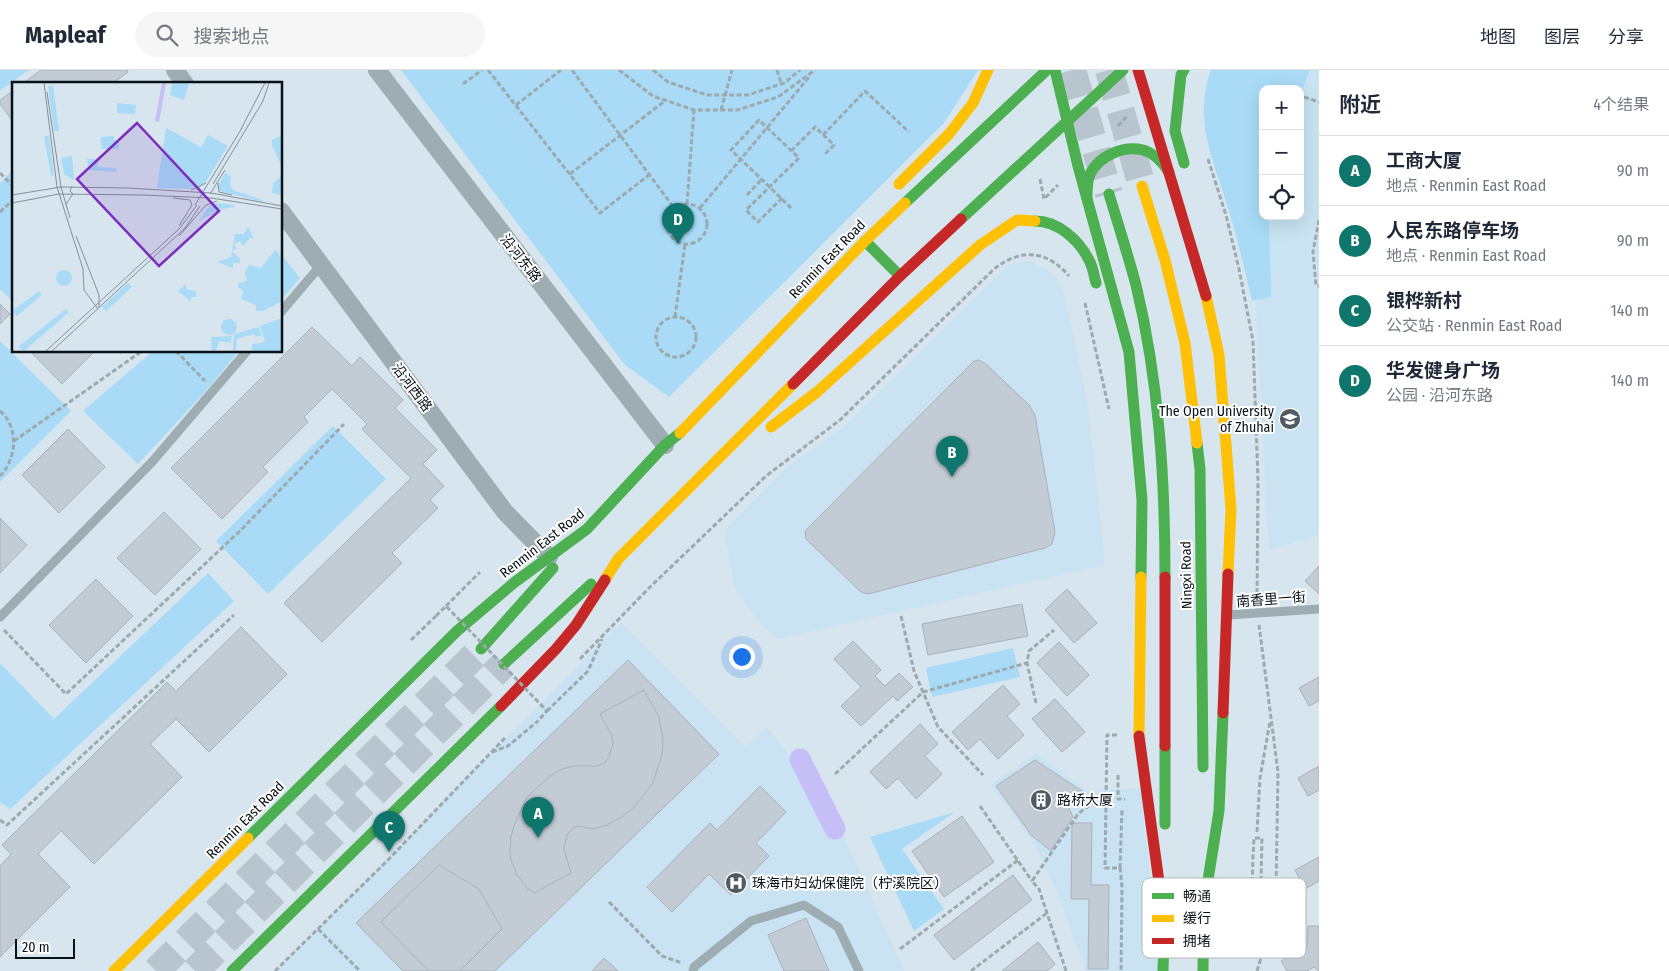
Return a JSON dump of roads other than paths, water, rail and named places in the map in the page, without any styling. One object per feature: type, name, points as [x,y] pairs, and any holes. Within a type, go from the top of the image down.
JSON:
[{"type":"main road","points":[[889,194],[950,134],[973,103],[988,70]]},
{"type":"main road","name":"Renmin East Road","points":[[114,971],[457,631],[487,604],[587,529],[865,240],[1047,70]]},
{"type":"main road","points":[[1055,70],[1129,352],[1142,500],[1139,743],[1158,878]]},
{"type":"main road","points":[[504,664],[618,559],[702,478],[900,276],[1123,70]]},
{"type":"main road","points":[[1138,70],[1207,299],[1219,355],[1230,509],[1218,811],[1208,878]]},
{"type":"main road","points":[[1184,70],[1181,75],[1175,131],[1188,176]]},
{"type":"main road","points":[[1087,197],[1088,181],[1093,170],[1102,160],[1118,151],[1130,149],[1146,151],[1160,161],[1169,172]]},
{"type":"main road","name":"Ningxi Road","points":[[1142,186],[1165,260],[1185,343],[1200,468],[1203,776]]},
{"type":"main road","name":"Ningxi Road","points":[[1109,194],[1136,286],[1150,360],[1162,450],[1165,514],[1165,878]]},
{"type":"main road","points":[[702,478],[817,392],[980,245],[1017,220],[1045,221],[1071,235],[1090,262],[1099,296]]},
{"type":"main road","points":[[865,240],[900,276]]},
{"type":"main road","points":[[1204,250],[1207,299]]},
{"type":"main road","points":[[671,441],[706,389]]},
{"type":"main road","points":[[1121,397],[1142,500]]},
{"type":"main road","points":[[481,649],[587,529]]},
{"type":"main road","points":[[232,971],[505,702],[556,649],[576,624],[618,559]]},
{"type":"main road","points":[[1203,836],[1204,878]]},
{"type":"main road","name":"Ningxi Road","points":[[1163,971],[1164,958]]},
{"type":"main road","points":[[1203,958],[1203,971]]},
{"type":"street","points":[[175,70],[184,82]]},
{"type":"street","name":"沿河东路","points":[[377,70],[671,441]]},
{"type":"street","name":"沿河西路","points":[[282,212],[505,512],[548,557]]},
{"type":"lane","points":[[282,311],[321,265]]},
{"type":"lane","points":[[0,616],[152,462],[246,352]]},
{"type":"lane","name":"南香里一街","points":[[1226,616],[1319,609]]},
{"type":"lane","points":[[694,969],[751,921],[804,905],[838,927],[859,971]]},
{"type":"waterway","points":[[800,759],[835,829]]},
{"type":"tunnel","points":[[1072,70],[1109,194]]},
{"type":"tunnel","points":[[1109,70],[1142,186]]},
{"type":"tunnel","points":[[156,971],[481,649]]},
{"type":"tunnel","points":[[195,971],[504,664]]},
{"type":"place","name":"华发健身广场","points":[[678,244]]},
{"type":"place","name":"The Open University of Zhuhai","points":[[1290,419]]},
{"type":"place","name":"人民东路停车场","points":[[952,477]]},
{"type":"place","name":"路桥大厦","points":[[1041,800]]},
{"type":"place","name":"工商大厦","points":[[538,838]]},
{"type":"place","name":"银桦新村","points":[[389,852]]},
{"type":"place","name":"珠海市妇幼保健院（柠溪院区）","points":[[736,883]]}]
